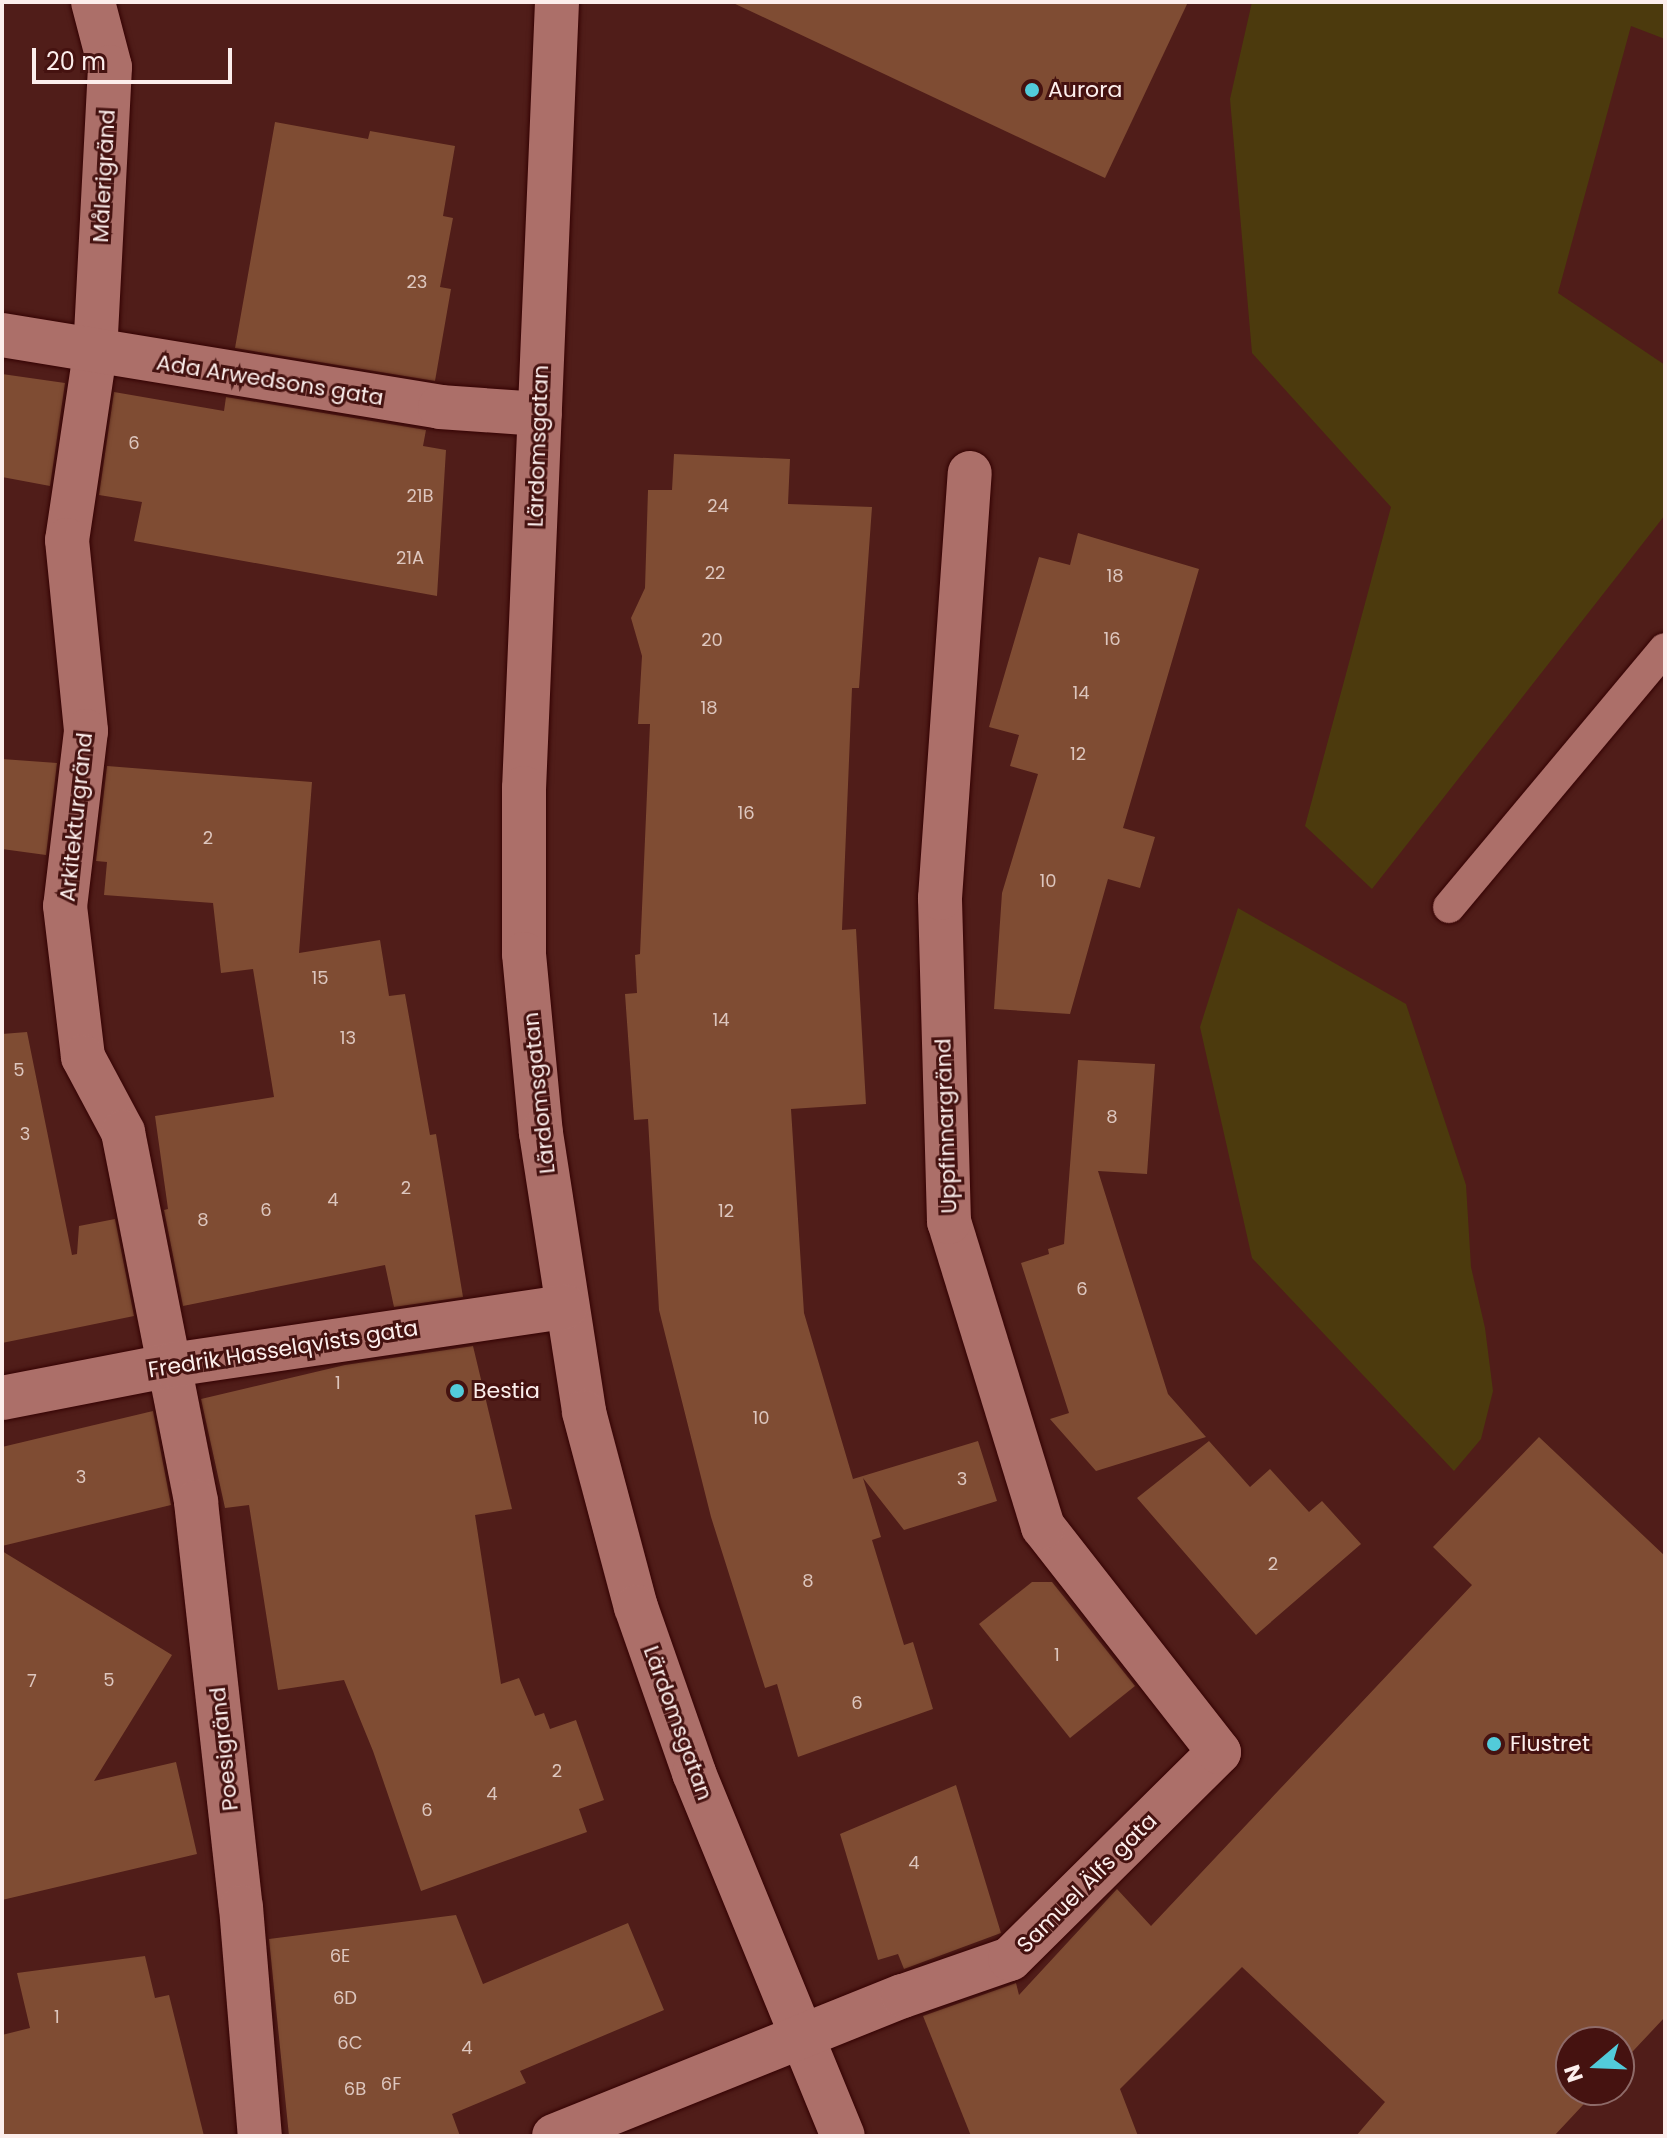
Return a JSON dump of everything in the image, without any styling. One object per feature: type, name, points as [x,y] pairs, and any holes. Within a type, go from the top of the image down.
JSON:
[{"type":"street","name":"Målerigränd","points":[[93,2],[110,67],[95,353]]},
{"type":"street","name":"Lärdomsgatan","points":[[557,2],[524,788],[524,954],[541,1133],[584,1412],[636,1607],[694,1773],[843,2136]]},
{"type":"street","name":"Ada Arwedsons gata","points":[[2,335],[95,353],[440,407],[540,414]]},
{"type":"street","name":"Arkitekturgränd","points":[[95,353],[67,540],[86,731],[65,906],[83,1057],[123,1132],[154,1303],[171,1365]]},
{"type":"street","name":"Uppfinnargränd","points":[[970,473],[940,898],[949,1222],[1043,1527],[1219,1752]]},
{"type":"street","name":"Fredrik Hasselqvists gata","points":[[2,1398],[171,1365],[566,1307]]},
{"type":"street","name":"Poesigränd","points":[[171,1365],[196,1502],[241,1907],[260,2136]]},
{"type":"street","name":"Samuel Älfs gata","points":[[554,2136],[802,2037],[1010,1959],[1219,1752]]},
{"type":"lane","points":[[1449,907],[1665,649]]},
{"type":"shaded area","points":[[1252,2],[1665,2],[1665,39],[1631,26],[1558,293],[1665,365],[1665,515],[1372,889],[1305,826],[1391,507],[1252,353],[1230,99]]},
{"type":"shaded area","points":[[1238,908],[1406,1004],[1466,1185],[1471,1267],[1485,1328],[1493,1391],[1481,1439],[1454,1471],[1252,1258],[1200,1027]]},
{"type":"building","name":"Aurora","points":[[731,2],[1188,2],[1105,178]]},
{"type":"building","points":[[275,122],[368,139],[370,131],[455,146],[443,216],[453,218],[440,287],[451,289],[435,381],[235,348]]},
{"type":"building","points":[[2,374],[65,383],[50,486],[2,477]]},
{"type":"building","points":[[114,392],[224,411],[226,397],[426,430],[423,446],[446,450],[437,596],[134,541],[142,502],[99,495]]},
{"type":"building","points":[[674,454],[790,459],[788,504],[872,507],[859,688],[852,688],[842,930],[856,929],[866,1104],[791,1109],[804,1313],[853,1479],[978,1441],[997,1501],[904,1530],[863,1478],[881,1537],[872,1540],[904,1645],[913,1642],[933,1709],[798,1757],[777,1684],[765,1688],[711,1517],[659,1310],[648,1119],[634,1120],[625,994],[637,993],[635,955],[640,954],[650,724],[638,724],[642,656],[631,618],[645,588],[648,490],[672,490]]},
{"type":"building","points":[[1078,533],[1199,569],[1123,828],[1155,837],[1140,888],[1108,879],[1070,1014],[994,1009],[1002,893],[1038,774],[1010,766],[1019,735],[989,727],[1039,557],[1070,565]]},
{"type":"building","points":[[2,759],[57,763],[46,855],[2,849]]},
{"type":"building","points":[[107,766],[312,782],[299,953],[380,940],[389,996],[405,994],[430,1135],[436,1134],[463,1297],[394,1307],[385,1265],[183,1306],[164,1210],[168,1209],[155,1116],[274,1097],[253,969],[221,973],[213,903],[104,895],[107,862],[96,861]]},
{"type":"building","points":[[27,1032],[72,1255],[77,1254],[79,1226],[115,1219],[134,1316],[2,1343],[2,1034]]},
{"type":"building","points":[[1078,1060],[1155,1064],[1147,1174],[1098,1171],[1168,1394],[1206,1437],[1096,1471],[1050,1419],[1069,1413],[1021,1263],[1049,1254],[1048,1249],[1064,1244]]},
{"type":"building","points":[[473,1346],[512,1509],[475,1515],[501,1684],[519,1678],[535,1716],[544,1713],[550,1729],[576,1720],[604,1800],[579,1809],[587,1832],[421,1891],[373,1751],[344,1680],[278,1690],[249,1505],[225,1508],[201,1399],[345,1365]]},
{"type":"building","points":[[153,1411],[171,1505],[2,1546],[2,1447]]},
{"type":"building","name":"Flustret","points":[[1539,1437],[1665,1556],[1665,2017],[1635,2049],[1635,2026],[1555,2026],[1555,2106],[1582,2106],[1554,2136],[1356,2136],[1385,2102],[1242,1967],[1120,2089],[1138,2136],[971,2136],[923,2016],[1016,1983],[1019,1995],[1117,1889],[1151,1926],[1472,1585],[1433,1547]]},
{"type":"building","points":[[1209,1441],[1250,1487],[1270,1469],[1309,1512],[1322,1501],[1361,1544],[1256,1635],[1137,1498]]},
{"type":"building","points":[[2,1551],[172,1655],[94,1781],[176,1762],[197,1854],[2,1900]]},
{"type":"building","points":[[1032,1582],[1052,1582],[1135,1686],[1070,1738],[979,1624]]},
{"type":"building","points":[[956,1785],[1001,1933],[904,1969],[898,1954],[878,1960],[840,1834]]},
{"type":"building","points":[[456,1915],[483,1984],[628,1923],[664,2010],[520,2071],[526,2083],[452,2114],[460,2136],[289,2136],[269,1939]]},
{"type":"building","points":[[145,1956],[155,1998],[169,1995],[204,2136],[2,2136],[2,2035],[30,2028],[17,1973]]},
{"type":"place","name":"Aurora","points":[[1032,90]]},
{"type":"place","name":"Bestia","points":[[457,1391]]},
{"type":"place","name":"Flustret","points":[[1494,1744]]}]
